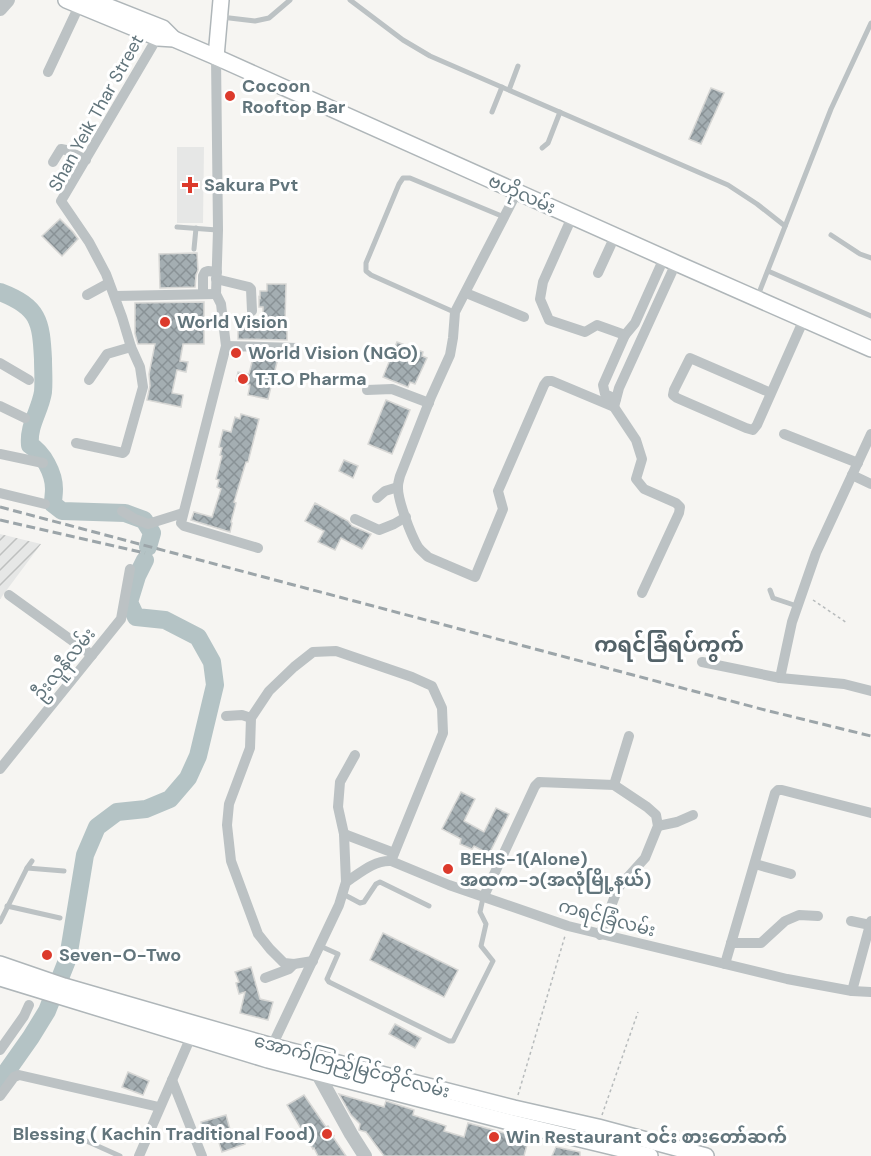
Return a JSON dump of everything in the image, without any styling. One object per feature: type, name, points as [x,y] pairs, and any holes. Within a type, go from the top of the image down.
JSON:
[{"type":"main road","points":[[216,57],[221,0]]},
{"type":"main road","name":"ဗဟိုလမ်း","points":[[79,2],[216,57],[871,349]]},
{"type":"main road","name":"အောက်ကြည့်မြင်တိုင်လမ်း","points":[[0,964],[55,989]]},
{"type":"main road","name":"အောက်ကြည့်မြင်တိုင်လမ်း","points":[[0,978],[55,989],[193,1030],[307,1055],[650,1156]]},
{"type":"main road","name":"အောက်ကြည့်မြင်တိုင်လမ်း","points":[[193,1030],[267,1060],[512,1115],[598,1127],[622,1146],[706,1156]]},
{"type":"street","points":[[0,9],[8,0]]},
{"type":"street","points":[[48,72],[79,2]]},
{"type":"street","name":"Shan Yeik Thar Street","points":[[76,443],[123,453],[127,448],[142,387],[140,367],[109,282],[89,242],[61,201],[160,33]]},
{"type":"street","points":[[216,57],[218,230],[216,294],[222,303],[226,346],[181,523],[184,526],[258,548]]},
{"type":"street","points":[[52,162],[61,149],[86,160]]},
{"type":"street","points":[[517,192],[455,312],[450,355],[400,476],[399,497],[418,547],[428,557],[475,577],[503,509],[498,491],[544,385],[552,381],[615,403]]},
{"type":"street","points":[[572,217],[543,282],[540,299],[549,320],[585,332],[597,325],[625,336]]},
{"type":"street","points":[[598,273],[615,236]]},
{"type":"street","points":[[642,593],[680,507],[644,489],[636,479],[642,459],[636,440],[615,403],[605,394],[603,385],[625,336],[635,323],[670,260]]},
{"type":"street","points":[[615,403],[670,260]]},
{"type":"street","points":[[203,293],[203,276],[208,271],[249,287],[252,311]]},
{"type":"street","points":[[87,295],[109,282]]},
{"type":"street","points":[[466,293],[524,317]]},
{"type":"street","points":[[115,296],[216,294]]},
{"type":"street","points":[[771,393],[690,358],[673,395],[753,430],[757,425],[804,319]]},
{"type":"street","points":[[226,346],[297,348]]},
{"type":"street","points":[[89,380],[107,354],[131,347]]},
{"type":"street","points":[[0,363],[29,380]]},
{"type":"street","points":[[367,390],[392,389],[429,403]]},
{"type":"street","points":[[0,406],[25,418]]},
{"type":"street","points":[[784,434],[858,463]]},
{"type":"street","points":[[780,678],[792,622],[816,553],[871,434]]},
{"type":"street","points":[[0,454],[43,463]]},
{"type":"street","points":[[852,475],[871,484]]},
{"type":"street","points":[[377,498],[385,491],[398,487]]},
{"type":"street","points":[[0,493],[45,504]]},
{"type":"street","points":[[122,511],[148,524],[183,513]]},
{"type":"street","points":[[355,519],[380,530],[406,517]]},
{"type":"street","name":"ဦးလူနီလမ်း","points":[[0,770],[121,618],[130,568]]},
{"type":"street","points":[[9,595],[92,655]]},
{"type":"street","points":[[313,961],[284,963],[258,934],[231,861],[227,825],[229,804],[250,748],[251,718],[270,691],[294,666],[313,652],[336,651],[412,676],[432,686],[442,708],[443,733],[392,857],[346,882]]},
{"type":"street","points":[[702,662],[780,678],[844,684],[871,691]]},
{"type":"street","points":[[226,717],[242,715],[251,718]]},
{"type":"street","points":[[614,785],[629,736]]},
{"type":"street","points":[[272,1046],[339,905],[346,882],[344,834],[338,807],[340,782],[355,755]]},
{"type":"street","points":[[484,896],[535,786],[539,782],[614,785],[648,807],[656,815],[658,826],[645,858],[618,888],[600,935]]},
{"type":"street","points":[[725,964],[775,793],[782,789],[871,813]]},
{"type":"street","points":[[658,826],[677,822],[693,814]]},
{"type":"street","name":"ကရင်ခြံလမ်း","points":[[344,834],[449,885],[568,926],[787,979],[852,991],[871,992]]},
{"type":"street","points":[[755,864],[791,874]]},
{"type":"street","points":[[731,943],[761,943],[785,921],[799,915],[818,916]]},
{"type":"street","points":[[851,921],[870,923],[852,991]]},
{"type":"street","points":[[264,978],[289,969],[294,964]]},
{"type":"street","points":[[0,1050],[29,1005]]},
{"type":"street","points":[[139,1156],[193,1030]]},
{"type":"street","points":[[307,1055],[365,1156]]},
{"type":"street","points":[[0,1096],[14,1077],[19,1075],[159,1107]]},
{"type":"street","points":[[171,1080],[202,1156]]},
{"type":"lane","points":[[220,16],[255,21],[269,18],[282,3],[290,0]]},
{"type":"lane","points":[[350,0],[421,51],[728,185],[785,226]]},
{"type":"lane","points":[[757,299],[831,109],[871,23]]},
{"type":"lane","points":[[509,90],[518,66]]},
{"type":"lane","points":[[492,112],[502,87]]},
{"type":"lane","points":[[542,148],[548,143],[560,112]]},
{"type":"lane","points":[[455,312],[371,275],[366,270],[366,263],[399,184],[403,178],[410,178],[504,218]]},
{"type":"lane","points":[[177,227],[218,230]]},
{"type":"lane","points":[[194,249],[196,228]]},
{"type":"lane","points":[[831,235],[860,254],[871,258]]},
{"type":"lane","points":[[768,271],[871,316]]},
{"type":"lane","points":[[770,590],[773,598],[797,606]]},
{"type":"lane","points":[[0,922],[32,861]]},
{"type":"lane","points":[[27,868],[64,871]]},
{"type":"lane","points":[[342,894],[360,903],[364,902],[376,884],[380,882],[429,906]]},
{"type":"lane","points":[[320,946],[338,954],[327,980],[329,982],[448,1041],[453,1041],[493,961],[482,946],[486,924],[480,912],[484,896]]},
{"type":"lane","points":[[8,906],[60,918]]},
{"type":"lane","points":[[82,1138],[120,1156]]},
{"type":"path","points":[[802,593],[847,623]]},
{"type":"path","points":[[512,1115],[568,926]]},
{"type":"path","points":[[598,1127],[638,1012]]},
{"type":"shaded area","name":"Sakura Pvt","points":[[177,147],[204,147],[203,223],[177,223]]},
{"type":"shaded area","points":[[0,534],[41,544],[0,599]]},
{"type":"building","points":[[711,88],[724,93],[701,144],[689,139]]},
{"type":"building","points":[[60,219],[78,239],[62,256],[42,236]]},
{"type":"building","points":[[197,253],[198,270],[195,287],[160,288],[159,254]]},
{"type":"building","points":[[267,284],[286,284],[287,340],[238,339],[238,325],[263,326],[263,307],[259,307],[259,297],[260,291],[267,291]]},
{"type":"building","points":[[204,302],[204,344],[183,344],[180,361],[188,362],[186,372],[177,370],[172,393],[183,395],[181,407],[147,400],[155,344],[138,344],[135,334],[135,303]]},
{"type":"building","points":[[397,342],[423,352],[422,356],[427,358],[415,384],[410,382],[408,387],[383,377]]},
{"type":"building","points":[[254,354],[278,358],[268,399],[248,395],[250,385],[236,381],[238,372],[249,374]]},
{"type":"building","points":[[386,400],[410,410],[392,454],[368,444]]},
{"type":"building","points":[[241,414],[259,419],[248,462],[246,462],[234,502],[236,503],[230,532],[191,520],[194,512],[212,517],[221,489],[217,487],[219,480],[216,479],[222,456],[220,455],[222,448],[219,447],[223,430],[231,432],[235,417],[240,419]]},
{"type":"building","points":[[344,460],[358,466],[353,478],[339,471]]},
{"type":"building","points":[[315,503],[348,521],[352,526],[371,534],[362,549],[341,538],[335,550],[318,542],[324,531],[305,521]]},
{"type":"building","points":[[461,792],[475,799],[464,821],[484,832],[496,808],[509,814],[489,854],[474,846],[472,849],[460,844],[461,839],[442,829]]},
{"type":"building","points":[[383,933],[458,970],[444,997],[370,960]]},
{"type":"building","points":[[251,967],[260,999],[273,1002],[268,1020],[240,1013],[245,992],[239,994],[236,983],[239,982],[235,972]]},
{"type":"building","points":[[395,1024],[421,1038],[415,1048],[389,1034]]},
{"type":"building","points":[[128,1072],[149,1081],[143,1095],[122,1087]]},
{"type":"building","points":[[339,1094],[384,1107],[386,1101],[414,1110],[413,1115],[446,1126],[444,1131],[464,1137],[468,1123],[529,1137],[524,1156],[384,1156],[366,1132],[359,1130],[360,1124],[351,1115]]},
{"type":"building","points":[[304,1095],[326,1127],[328,1126],[346,1156],[318,1156],[313,1149],[287,1105]]},
{"type":"building","points":[[226,1115],[231,1133],[240,1129],[245,1144],[222,1152],[215,1130],[204,1134],[201,1122]]},
{"type":"building","points":[[556,1147],[580,1152],[580,1156],[552,1156]]},
{"type":"waterway","points":[[0,292],[23,303],[39,325],[43,392],[32,424],[30,445],[39,453],[50,470],[54,483],[53,504],[62,511],[125,513],[144,520],[152,533],[148,547]]},
{"type":"waterway","points":[[0,1081],[47,1011],[68,958],[85,855],[97,827],[117,812],[146,809],[170,799],[188,778],[198,756],[215,685],[212,662],[198,637],[165,620],[136,617],[129,602],[145,560]]},
{"type":"railway","points":[[0,507],[765,710],[871,736]]},
{"type":"railway","points":[[0,520],[145,553]]},
{"type":"place","name":"Cocoon Rooftop Bar","points":[[230,96]]},
{"type":"place","name":"Sakura Pvt","points":[[190,185]]},
{"type":"place","name":"World Vision","points":[[165,322]]},
{"type":"place","name":"World Vision (NGO)","points":[[236,353]]},
{"type":"place","name":"T.T.O Pharma","points":[[243,379]]},
{"type":"place","name":"BEHS-1(Alone) အထက-၁(အလုံမြို့နယ်)","points":[[448,869]]},
{"type":"place","name":"Seven-O-Two","points":[[47,955]]},
{"type":"place","name":"Blessing ( Kachin Traditional Food)","points":[[327,1134]]},
{"type":"place","name":"Win Restaurant ဝင်း စားတော်ဆက်","points":[[494,1137]]},
{"type":"district","name":"ကရင်ခြံရပ်ကွက်","points":[[669,645]]}]
